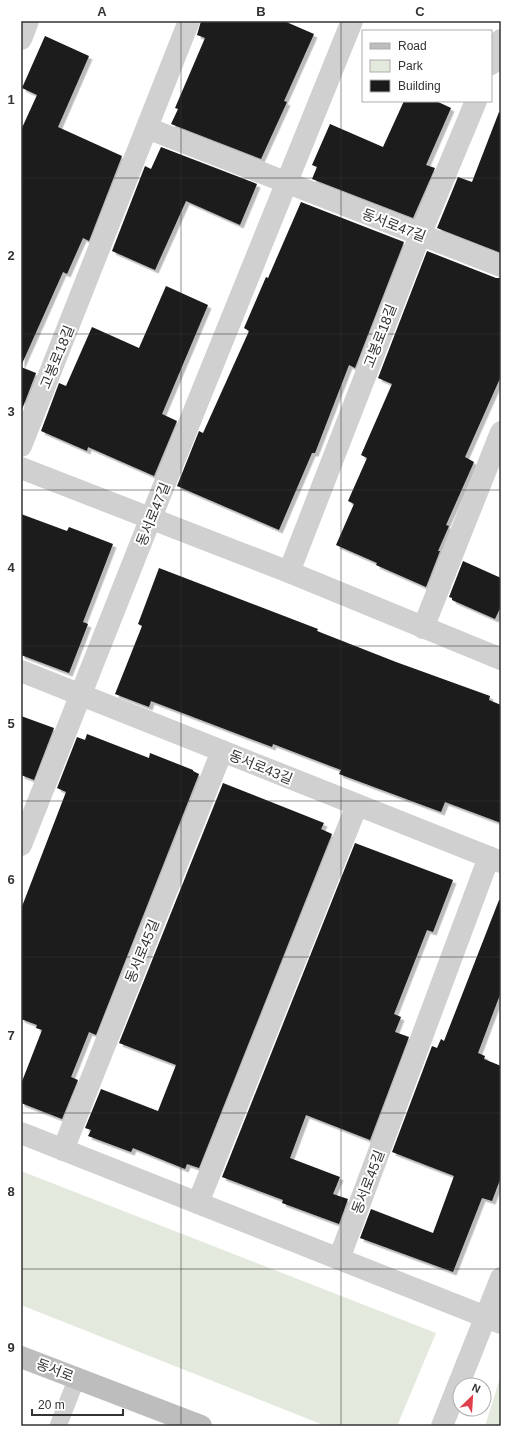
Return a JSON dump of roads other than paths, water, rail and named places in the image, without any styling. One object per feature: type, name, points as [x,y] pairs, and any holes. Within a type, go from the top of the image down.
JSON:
[{"type":"street","points":[[21,39],[28,21]]},
{"type":"street","name":"고봉로18길","points":[[21,446],[189,21]]},
{"type":"street","name":"동서로47길","points":[[21,845],[150,520],[352,21]]},
{"type":"street","points":[[492,62],[501,40]]},
{"type":"street","name":"고봉로18길","points":[[289,572],[420,234],[476,102]]},
{"type":"street","name":"동서로47길","points":[[147,128],[501,266]]},
{"type":"street","points":[[423,628],[501,432]]},
{"type":"street","points":[[21,468],[150,520],[289,572],[501,659]]},
{"type":"street","name":"동서로43길","points":[[21,671],[495,860]]},
{"type":"street","name":"동서로45길","points":[[63,1150],[222,751]]},
{"type":"street","points":[[198,1203],[357,805]]},
{"type":"street","name":"동서로45길","points":[[339,1259],[495,860]]},
{"type":"street","points":[[21,1133],[493,1320]]},
{"type":"street","points":[[442,1426],[493,1320],[501,1278]]},
{"type":"street","name":"동서로","points":[[21,1357],[201,1426]]},
{"type":"lane","points":[[58,1426],[77,1378]]}]
